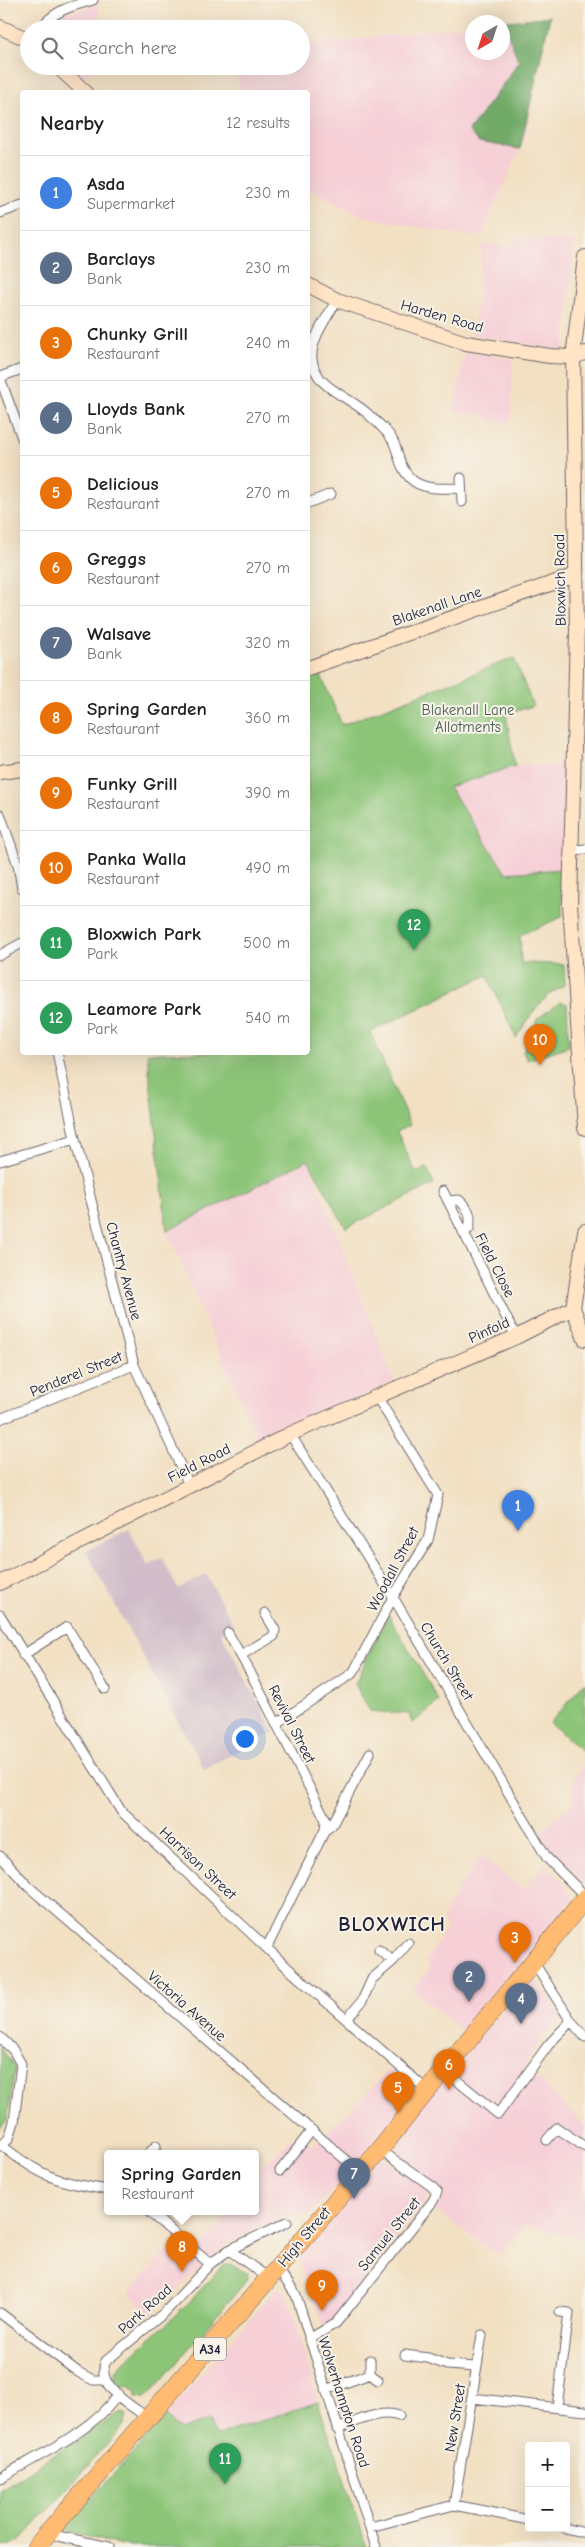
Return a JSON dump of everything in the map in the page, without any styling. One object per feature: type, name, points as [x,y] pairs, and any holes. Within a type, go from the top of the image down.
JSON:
[{"type":"highway","name":"High Street","points":[[36,2547],[380,2150],[423,2086],[443,2069],[534,1963],[585,1897]]},
{"type":"street","points":[[47,20],[64,8],[93,0]]},
{"type":"street","points":[[1,31],[20,37]]},
{"type":"street","points":[[67,75],[83,90]]},
{"type":"street","points":[[0,213],[20,206]]},
{"type":"street","name":"Bloxwich Road","points":[[580,966],[570,904],[570,852],[581,629],[576,575],[579,355],[585,256]]},
{"type":"street","name":"Harden Road","points":[[310,286],[337,300],[466,343],[550,356],[579,355]]},
{"type":"street","points":[[337,300],[316,338],[312,357],[316,374],[324,385],[343,394],[382,426],[394,442],[401,464],[410,478],[425,488],[460,488]]},
{"type":"street","points":[[20,370],[0,377],[20,432]]},
{"type":"street","points":[[460,478],[462,502]]},
{"type":"street","points":[[310,503],[331,494]]},
{"type":"street","name":"Blakenall Lane","points":[[310,667],[576,575]]},
{"type":"street","points":[[0,772],[20,769]]},
{"type":"street","points":[[0,814],[20,864]]},
{"type":"street","points":[[570,852],[585,850]]},
{"type":"street","points":[[0,955],[20,944]]},
{"type":"street","points":[[580,966],[585,1128]]},
{"type":"street","name":"Chantry Avenue","points":[[58,1055],[75,1139],[134,1365],[190,1487]]},
{"type":"street","points":[[0,1161],[75,1139]]},
{"type":"street","name":"Field Close","points":[[443,1191],[516,1337]]},
{"type":"street","name":"Field Close","points":[[448,1201],[458,1200],[469,1210],[469,1229],[463,1232]]},
{"type":"street","points":[[585,1231],[573,1308],[585,1339]]},
{"type":"street","name":"Pinfold","points":[[416,1380],[516,1337],[573,1308]]},
{"type":"street","name":"Penderel Street","points":[[0,1419],[134,1365]]},
{"type":"street","name":"Field Road","points":[[0,1583],[290,1434],[416,1380]]},
{"type":"street","name":"Woodall Street","points":[[276,1724],[353,1673],[393,1597],[428,1540],[438,1495],[377,1397]]},
{"type":"street","name":"Church Street","points":[[290,1434],[393,1597],[547,1858],[585,1897]]},
{"type":"street","points":[[241,1655],[274,1636],[275,1630],[265,1613]]},
{"type":"street","name":"Harrison Street","points":[[0,1615],[117,1806],[267,1947],[423,2086]]},
{"type":"street","points":[[24,1655],[67,1627],[105,1689]]},
{"type":"street","name":"Revival Street","points":[[228,1633],[326,1820],[325,1830]]},
{"type":"street","points":[[267,1947],[325,1830],[332,1825],[370,1753]]},
{"type":"street","name":"Victoria Avenue","points":[[0,1856],[29,1887],[360,2172]]},
{"type":"street","points":[[347,2019],[362,2001],[372,1979],[393,1962],[408,1943]]},
{"type":"street","points":[[379,1950],[393,1962]]},
{"type":"street","points":[[534,1963],[571,2021],[585,2037]]},
{"type":"street","points":[[443,2069],[498,2114],[549,2044],[571,2021]]},
{"type":"street","points":[[0,2037],[13,2050],[21,2064],[13,2128],[9,2138],[1,2145],[24,2164],[45,2176],[64,2183],[104,2189]]},
{"type":"street","points":[[503,2107],[512,2113]]},
{"type":"street","points":[[547,2140],[557,2128],[585,2147]]},
{"type":"street","points":[[280,2171],[312,2130]]},
{"type":"street","name":"Samuel Street","points":[[310,2339],[336,2323],[433,2201],[436,2192],[430,2185],[380,2150]]},
{"type":"street","points":[[153,2215],[210,2264]]},
{"type":"street","name":"Park Road","points":[[105,2380],[103,2371],[106,2362],[164,2312],[210,2264],[229,2250],[273,2232],[287,2222]]},
{"type":"street","points":[[229,2250],[274,2274]]},
{"type":"street","name":"Wolverhampton Road","points":[[274,2274],[296,2295],[376,2547]]},
{"type":"street","points":[[557,2407],[569,2313],[560,2312]]},
{"type":"street","points":[[0,2313],[78,2372],[94,2380],[105,2380],[118,2394],[148,2418]]},
{"type":"street","name":"New Street","points":[[454,2505],[482,2335]]},
{"type":"street","points":[[405,2355],[428,2358],[447,2365],[476,2367]]},
{"type":"street","points":[[370,2360],[370,2374]]},
{"type":"street","points":[[325,2390],[370,2374]]},
{"type":"street","points":[[370,2374],[378,2380]]},
{"type":"street","points":[[0,2478],[86,2427],[109,2408],[118,2394]]},
{"type":"street","points":[[472,2398],[585,2411]]},
{"type":"street","points":[[337,2429],[389,2412],[399,2416]]},
{"type":"street","points":[[370,2527],[454,2505],[525,2519]]},
{"type":"street","points":[[50,2529],[58,2536],[109,2547]]},
{"type":"street","points":[[570,2529],[585,2533]]},
{"type":"shaded area","points":[[96,5],[101,20],[59,20],[65,14]]},
{"type":"shaded area","points":[[550,16],[523,142],[482,234],[469,237],[363,216],[310,189],[310,90],[241,90],[237,75],[310,75],[310,45],[465,26],[465,60],[510,60],[510,20]]},
{"type":"shaded area","points":[[78,75],[86,75],[82,79]]},
{"type":"shaded area","points":[[516,237],[575,242],[564,350],[473,335],[482,244],[514,247]]},
{"type":"shaded area","points":[[465,351],[513,359],[511,422],[487,421],[488,417],[454,411]]},
{"type":"shaded area","points":[[566,765],[562,869],[506,873],[449,787],[515,766]]},
{"type":"shaded area","points":[[308,1160],[394,1381],[259,1443],[167,1231]]},
{"type":"shaded area","points":[[129,1529],[148,1565],[162,1558],[178,1589],[206,1574],[234,1626],[221,1633],[274,1732],[204,1769],[86,1551]]},
{"type":"shaded area","points":[[585,1764],[585,1884],[582,1887],[550,1853],[538,1833],[574,1803],[573,1780]]},
{"type":"shaded area","points":[[481,1857],[523,1890],[546,1863],[574,1897],[467,2035],[413,1990],[431,1967],[426,1961],[448,1926],[442,1920],[459,1887]]},
{"type":"shaded area","points":[[532,1975],[563,2017],[539,2042],[524,2065],[585,2126],[585,2239],[524,2225],[499,2256],[436,2211],[441,2196],[440,2190],[386,2148]]},
{"type":"shaded area","points":[[390,2069],[419,2092],[312,2213],[288,2215],[229,2243],[214,2254],[152,2313],[128,2293],[176,2241],[192,2256],[229,2215],[259,2215],[259,2168],[296,2135],[314,2146]]},
{"type":"shaded area","points":[[380,2156],[429,2189],[425,2202],[364,2278],[336,2318],[324,2327],[301,2269],[300,2260],[297,2258]]},
{"type":"shaded area","points":[[279,2286],[287,2294],[318,2402],[215,2437],[180,2430],[166,2416]]},
{"type":"green space","points":[[550,16],[520,149],[479,142],[469,131],[519,62],[510,40],[510,21]]},
{"type":"green space","name":"Blakenall Lane Allotments","points":[[514,658],[533,706],[506,714],[515,766],[449,787],[506,873],[562,869],[562,917],[520,935],[521,963],[564,964],[565,985],[550,994],[536,1008],[516,1038],[487,975],[370,1032],[410,1125],[397,1132],[416,1173],[427,1168],[434,1184],[346,1228],[308,1160],[167,1231],[147,1055],[310,1055],[310,675],[319,671],[342,725]]},
{"type":"green space","points":[[560,1002],[567,1004],[569,1046],[527,1060],[523,1052],[537,1019]]},
{"type":"green space","points":[[388,1614],[439,1701],[413,1723],[410,1714],[370,1711],[355,1684]]},
{"type":"green space","points":[[585,1682],[585,1753],[550,1723]]},
{"type":"green space","points":[[0,2046],[15,2068],[7,2120],[0,2129]]},
{"type":"green space","points":[[224,2264],[230,2264],[248,2274],[247,2280],[149,2395],[145,2398],[136,2397],[136,2392],[128,2385],[122,2387],[115,2379],[115,2370],[185,2307]]},
{"type":"green space","points":[[318,2402],[367,2547],[131,2547],[62,2531],[166,2416],[180,2430],[209,2420],[215,2436]]},
{"type":"green space","points":[[121,2412],[127,2415],[124,2425],[22,2539],[13,2544],[0,2546],[0,2490]]},
{"type":"place","name":"Leamore Park","points":[[414,950]]},
{"type":"place","name":"Panka Walla","points":[[540,1065]]},
{"type":"place","name":"Asda","points":[[518,1531]]},
{"type":"place","name":"Chunky Grill","points":[[515,1963]]},
{"type":"place","name":"Barclays","points":[[469,2002]]},
{"type":"place","name":"Lloyds Bank","points":[[521,2024]]},
{"type":"place","name":"Greggs","points":[[449,2090]]},
{"type":"place","name":"Delicious","points":[[398,2113]]},
{"type":"place","name":"Walsave","points":[[354,2199]]},
{"type":"place","name":"Spring Garden","points":[[182,2272]]},
{"type":"place","name":"Funky Grill","points":[[322,2311]]},
{"type":"place","name":"Bloxwich Park","points":[[225,2484]]},
{"type":"district","name":"BLOXWICH","points":[[392,1924]]}]
